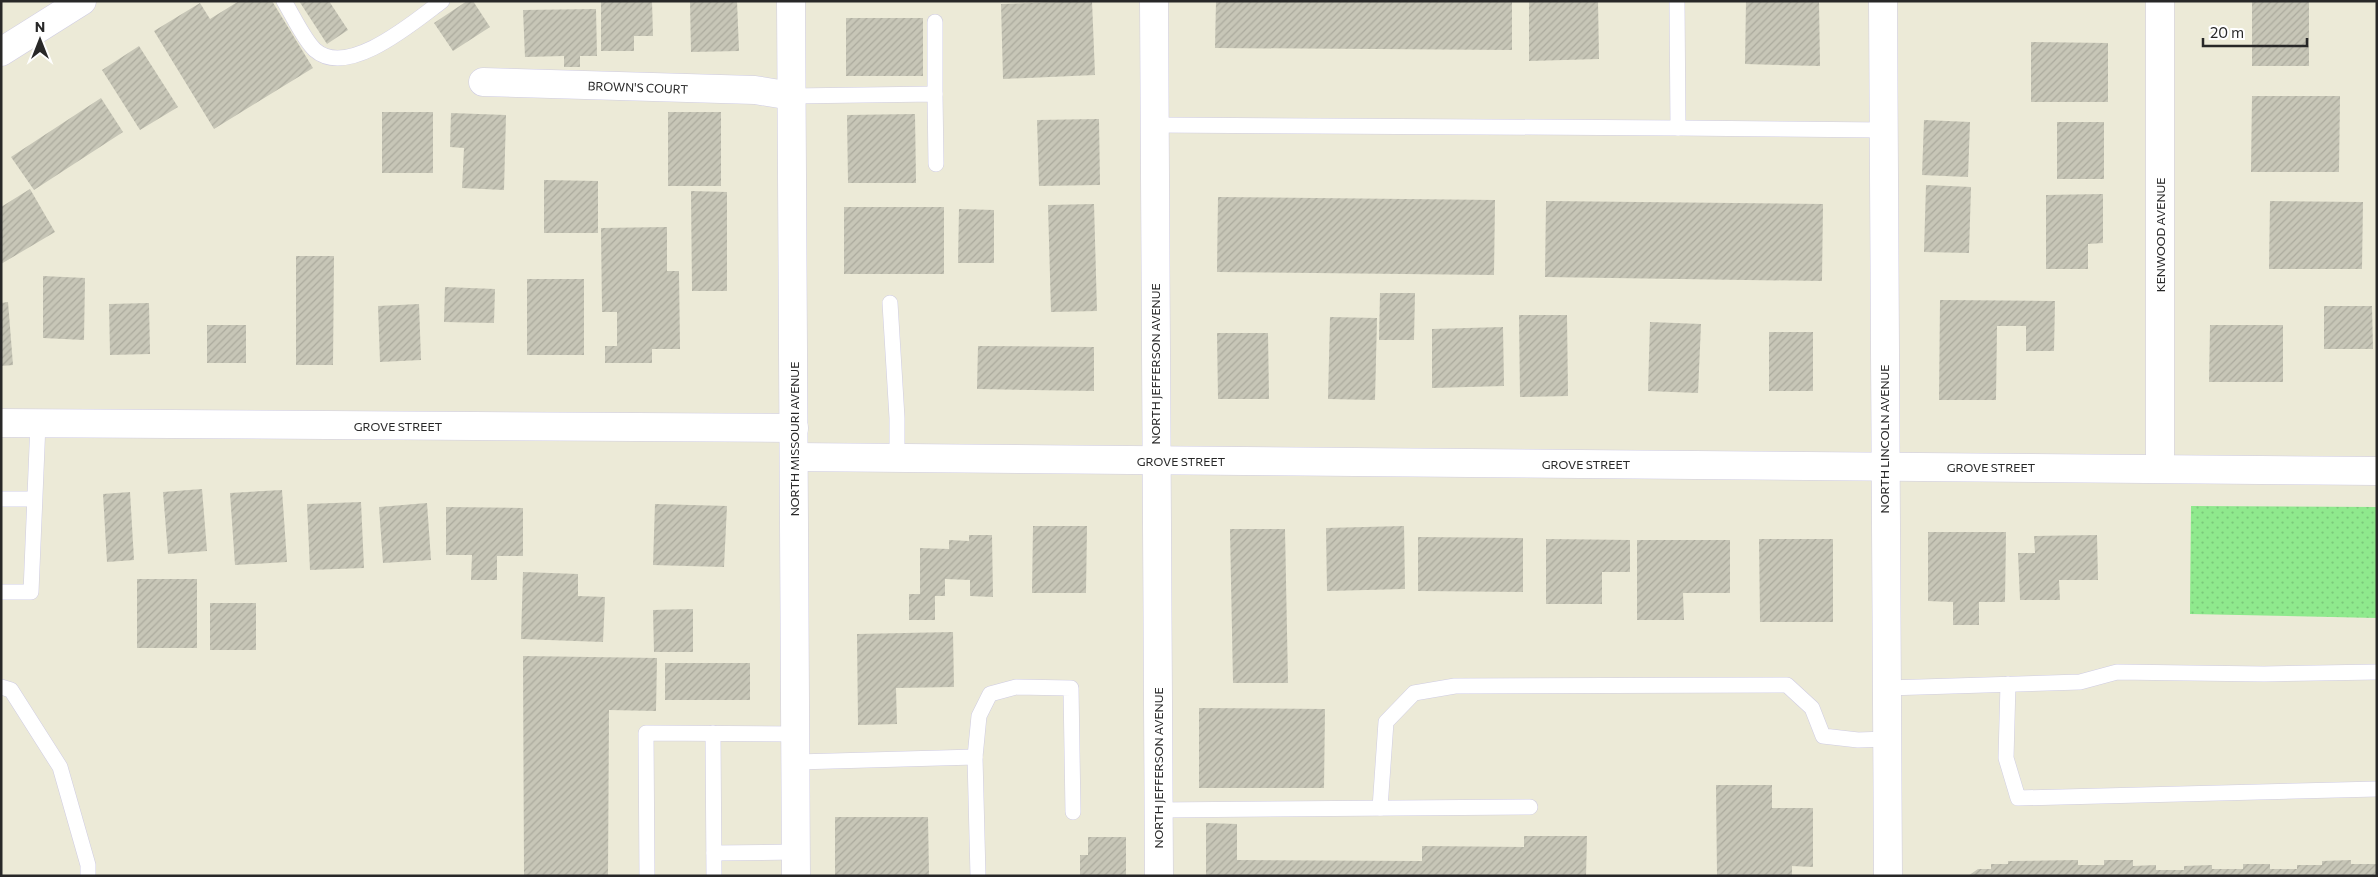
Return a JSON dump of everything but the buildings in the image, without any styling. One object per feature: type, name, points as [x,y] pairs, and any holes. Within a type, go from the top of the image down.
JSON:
[{"type":"street","points":[[1,52],[82,1]]},
{"type":"street","name":"NORTH MISSOURI AVENUE","points":[[791,1],[796,864]]},
{"type":"street","name":"NORTH JEFFERSON AVENUE","points":[[1154,1],[1159,876]]},
{"type":"street","name":"NORTH LINCOLN AVENUE","points":[[1883,1],[1884,466],[1888,876]]},
{"type":"street","name":"KENWOOD AVENUE","points":[[2160,1],[2160,468]]},
{"type":"street","name":"BROWN'S COURT","points":[[483,82],[755,90],[792,96]]},
{"type":"street","name":"GROVE STREET","points":[[1,423],[794,428]]},
{"type":"street","name":"GROVE STREET","points":[[794,457],[2377,470]]},
{"type":"lane","points":[[284,1],[314,49],[328,58],[358,55],[391,38],[442,1]]},
{"type":"lane","points":[[1677,1],[1678,128]]},
{"type":"lane","points":[[935,22],[936,164]]},
{"type":"lane","points":[[792,96],[935,94]]},
{"type":"lane","points":[[1154,124],[1884,130]]},
{"type":"lane","points":[[890,303],[897,418],[897,458]]},
{"type":"lane","points":[[1,592],[31,592],[33,499],[38,423]]},
{"type":"lane","points":[[1,499],[33,499]]},
{"type":"lane","points":[[1886,688],[2080,682],[2117,672],[2264,674],[2377,672]]},
{"type":"lane","points":[[2008,684],[2006,758],[2018,798],[2377,789]]},
{"type":"lane","points":[[1380,808],[1386,722],[1414,693],[1455,686],[1787,686],[1812,708],[1823,736],[1858,740],[1887,739]]},
{"type":"lane","points":[[1,687],[11,690],[60,767],[88,865],[88,876]]},
{"type":"lane","points":[[978,876],[975,757],[979,716],[990,694],[1016,687],[1071,688],[1073,812]]},
{"type":"lane","points":[[647,876],[646,733],[796,734]]},
{"type":"lane","points":[[713,734],[714,876]]},
{"type":"lane","points":[[796,762],[975,757]]},
{"type":"lane","points":[[1158,810],[1530,808]]},
{"type":"lane","points":[[714,853],[796,864]]},
{"type":"green space","points":[[2191,506],[2377,507],[2377,618],[2190,614]]}]
